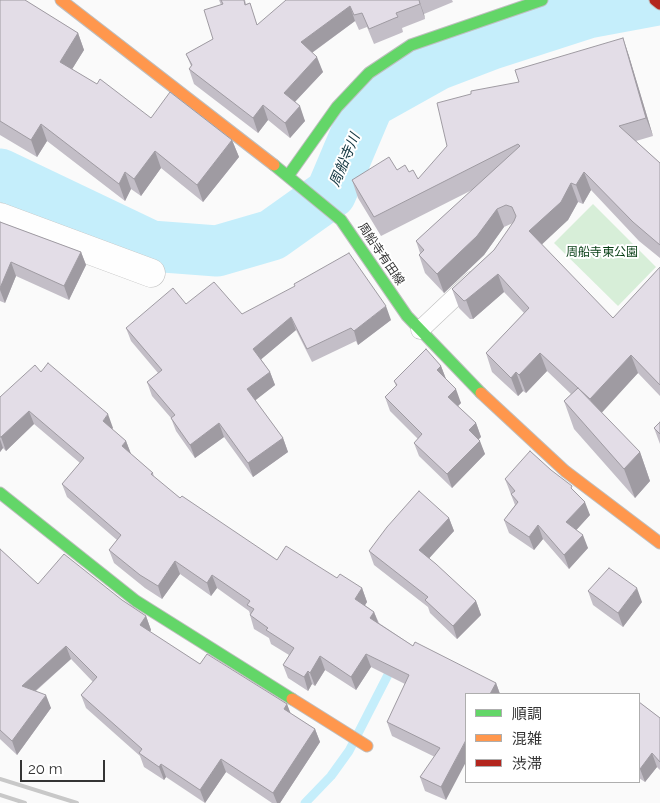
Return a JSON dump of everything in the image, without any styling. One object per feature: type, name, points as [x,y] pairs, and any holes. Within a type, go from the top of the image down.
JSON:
[{"type":"main road","name":"周船寺有田線","points":[[61,0],[288,176],[341,220],[407,316],[482,394],[565,471],[660,543]]},
{"type":"main road","points":[[288,176],[338,107],[369,73],[411,45],[542,0]]},
{"type":"main road","points":[[655,0],[660,4]]},
{"type":"main road","points":[[0,494],[136,601],[364,743]]},
{"type":"street","points":[[0,217],[151,273]]},
{"type":"lane","points":[[420,330],[485,268]]},
{"type":"green space","name":"周船寺東公園","points":[[593,204],[656,267],[618,306],[554,243]]},
{"type":"building","points":[[0,0],[25,0],[78,33],[60,62],[97,84],[100,79],[151,118],[170,92],[232,140],[197,185],[155,151],[134,179],[125,172],[119,184],[41,124],[31,140],[0,121]]},
{"type":"building","points":[[221,0],[244,0],[245,5],[250,3],[257,25],[286,0],[419,0],[420,4],[396,13],[398,17],[369,29],[362,13],[354,15],[350,6],[301,42],[317,57],[284,93],[300,106],[285,123],[263,105],[253,118],[189,69],[192,65],[186,54],[213,39],[204,10],[223,4]]},
{"type":"building","points":[[623,38],[646,118],[619,126],[660,163],[660,245],[633,222],[584,172],[576,185],[571,183],[561,202],[529,231],[613,318],[660,267],[660,385],[631,355],[590,399],[540,353],[519,375],[516,372],[511,378],[486,353],[529,308],[498,274],[464,301],[452,289],[494,250],[514,221],[516,216],[512,207],[506,205],[497,209],[477,236],[437,274],[419,255],[424,250],[416,241],[520,146],[518,144],[374,217],[352,180],[389,157],[397,170],[405,165],[409,172],[413,170],[418,179],[447,146],[437,103],[471,94],[471,91],[519,82],[515,70]]},
{"type":"building","points":[[0,222],[81,252],[64,286],[11,262],[0,288]]},
{"type":"building","points":[[349,253],[386,306],[354,331],[351,328],[307,349],[291,317],[253,349],[270,372],[247,389],[283,438],[248,463],[219,423],[190,445],[171,418],[175,415],[147,382],[162,370],[126,328],[173,288],[186,304],[214,282],[242,314],[295,286],[294,284]]},
{"type":"building","points":[[426,349],[441,366],[437,370],[456,389],[448,397],[476,423],[469,430],[480,441],[447,474],[414,443],[422,434],[385,397],[397,385],[394,381]]},
{"type":"building","points":[[48,363],[108,414],[103,421],[126,441],[122,446],[180,498],[182,496],[277,560],[286,546],[337,578],[340,574],[362,588],[355,599],[374,612],[370,618],[413,646],[415,642],[496,683],[491,693],[465,693],[465,742],[441,787],[420,777],[440,748],[387,722],[409,675],[366,654],[351,677],[320,656],[310,673],[308,671],[304,677],[283,665],[294,648],[266,630],[268,628],[250,615],[254,609],[247,605],[250,601],[212,575],[207,583],[175,561],[158,586],[140,575],[109,550],[121,535],[62,484],[84,458],[29,411],[0,437],[0,397],[35,365],[41,372]]},
{"type":"building","points":[[578,388],[640,452],[624,469],[564,401]]},
{"type":"building","points":[[660,422],[660,434],[654,428]]},
{"type":"building","points":[[530,451],[572,486],[571,488],[585,502],[566,522],[583,535],[564,555],[538,525],[529,537],[504,520],[518,502],[511,494],[515,491],[505,479]]},
{"type":"building","points":[[419,491],[449,518],[419,550],[476,601],[453,626],[425,600],[428,597],[369,551],[387,527]]},
{"type":"building","points":[[0,549],[38,584],[64,554],[122,600],[146,616],[140,625],[200,664],[207,654],[287,704],[284,709],[315,729],[273,793],[221,759],[200,790],[161,764],[159,767],[139,753],[142,749],[81,695],[97,677],[66,646],[22,686],[46,695],[12,741],[0,730]]},
{"type":"building","points":[[609,568],[637,588],[618,613],[588,591]]},
{"type":"building","points":[[640,703],[660,718],[660,762],[652,753],[640,769]]},
{"type":"waterway","name":"周船寺川","points":[[0,174],[151,246],[217,251],[272,235],[331,193],[369,103],[437,65],[492,44],[588,13],[657,0]]},
{"type":"waterway","points":[[305,803],[331,776],[349,751],[393,665]]},
{"type":"railway","points":[[0,779],[77,803]]},
{"type":"railway","points":[[0,795],[25,803]]},
{"type":"traffic: fast","points":[[288,176],[337,107],[369,73],[411,45],[542,0]]},
{"type":"traffic: fast","points":[[274,165],[341,220],[407,316],[481,393]]},
{"type":"traffic: fast","points":[[0,493],[136,601],[292,699]]},
{"type":"traffic: slow","points":[[61,0],[274,165]]},
{"type":"traffic: slow","points":[[481,393],[565,471],[660,543]]},
{"type":"traffic: slow","points":[[292,699],[367,746]]},
{"type":"traffic: jam","points":[[655,0],[660,4]]}]
